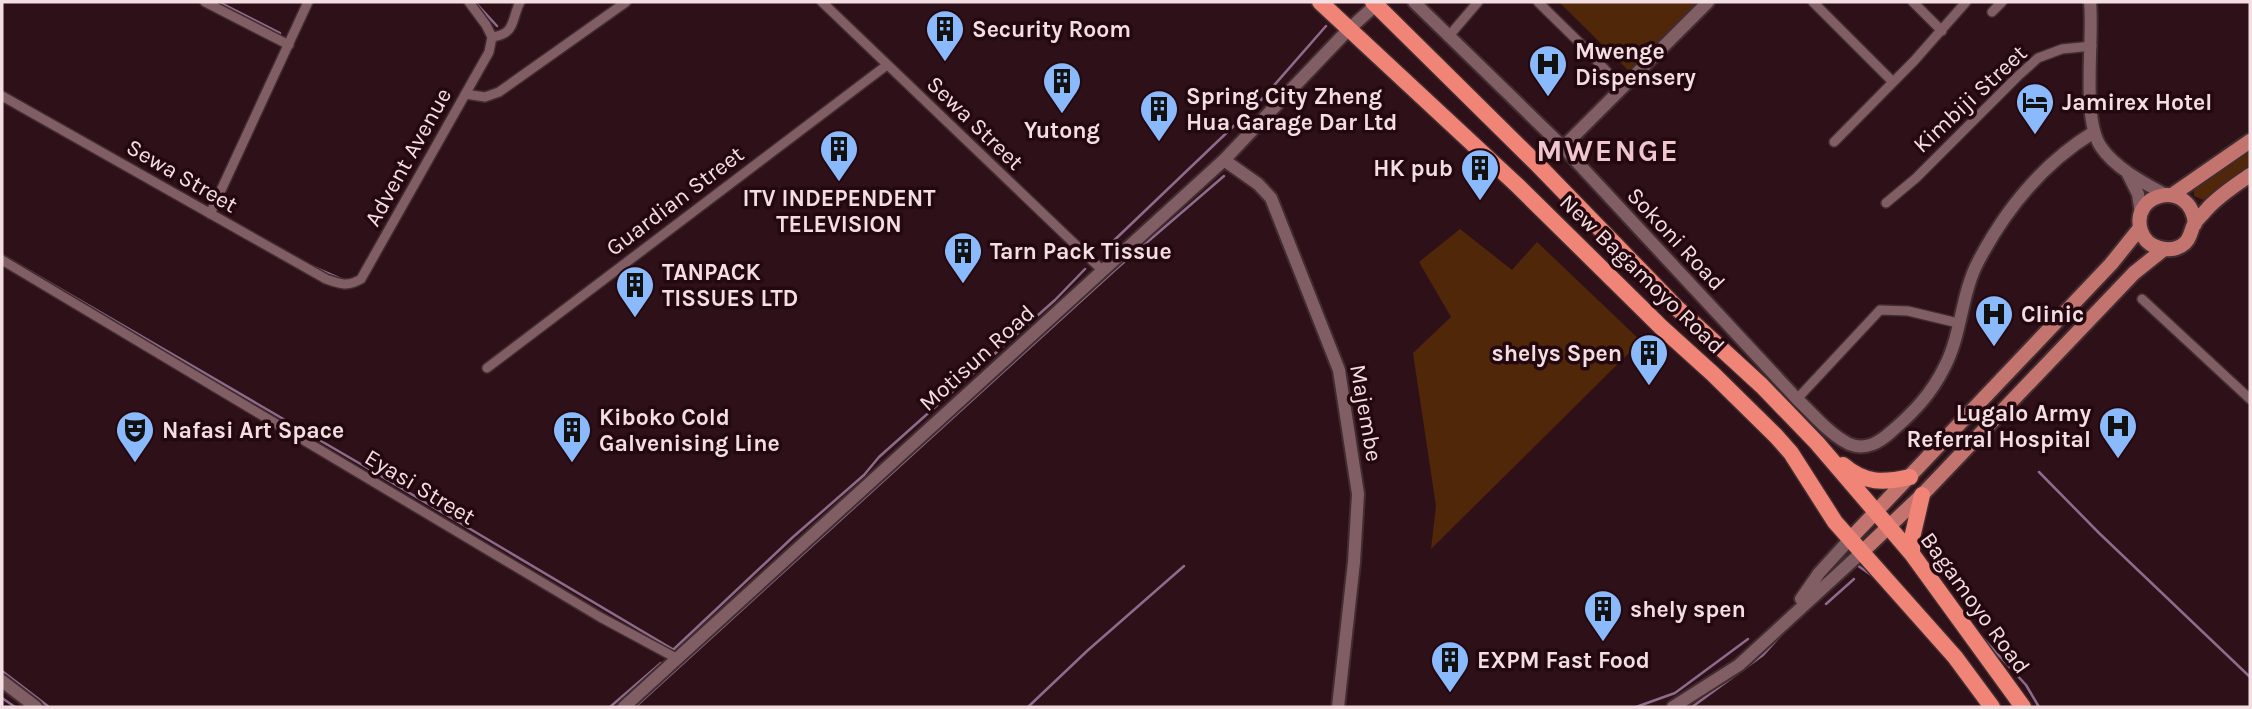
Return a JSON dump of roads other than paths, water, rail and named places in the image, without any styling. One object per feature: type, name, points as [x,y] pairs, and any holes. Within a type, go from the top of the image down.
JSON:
[{"type":"highway","name":"New Bagamoyo Road","points":[[1320,2],[1518,186],[1776,436],[1791,453],[1835,522],[1850,539]]},
{"type":"highway","name":"New Bagamoyo Road","points":[[1376,3],[1707,337],[1762,386],[1817,443]]},
{"type":"highway","name":"Bagamoyo Road","points":[[1817,443],[1912,554],[2023,707]]},
{"type":"highway","points":[[1817,443],[1859,477],[1885,482],[1910,477]]},
{"type":"highway","points":[[1912,554],[1912,538],[1922,495]]},
{"type":"highway","name":"Bagamoyo Road","points":[[1850,539],[1955,657],[1992,707]]},
{"type":"main road","points":[[1850,539],[2111,264],[2140,221],[2148,203],[2169,195],[2250,141]]},
{"type":"main road","points":[[1862,552],[1922,495],[2134,273],[2164,250],[2181,246],[2188,240],[2195,224],[2220,196],[2250,175]]},
{"type":"main road","points":[[2169,195],[2180,198],[2191,209],[2195,224]]},
{"type":"main road","points":[[2140,221],[2148,242],[2164,250]]},
{"type":"street","points":[[205,2],[289,45]]},
{"type":"street","points":[[210,214],[308,2]]},
{"type":"street","points":[[469,2],[486,24],[492,37],[503,35],[510,30],[520,2]]},
{"type":"street","points":[[465,94],[485,97],[499,92],[626,2]]},
{"type":"street","name":"Sewa Street","points":[[822,2],[1103,271]]},
{"type":"street","name":"Sokoni Road","points":[[1414,2],[1563,148],[1797,399],[1829,430],[1850,444],[1877,444],[1917,408],[1946,365],[1958,323]]},
{"type":"street","points":[[1448,37],[1478,2]]},
{"type":"street","points":[[1538,2],[1622,87]]},
{"type":"street","points":[[1563,148],[1708,2]]},
{"type":"street","points":[[1813,2],[1893,82]]},
{"type":"street","points":[[1913,2],[1942,31]]},
{"type":"street","points":[[1834,142],[1942,31],[1966,2]]},
{"type":"street","points":[[1992,12],[2002,2]]},
{"type":"street","points":[[2090,2],[2091,103],[2094,132],[2107,154],[2124,168],[2169,195]]},
{"type":"street","name":"Motisun Road","points":[[624,707],[1224,160],[1376,3]]},
{"type":"street","name":"Advent Avenue","points":[[346,285],[360,279],[489,52],[492,37]]},
{"type":"street","name":"Kimbiji Street","points":[[1886,203],[1916,178],[2038,58],[2062,49],[2092,46]]},
{"type":"street","name":"Guardian Street","points":[[487,368],[887,65]]},
{"type":"street","name":"Sewa Street","points":[[2,96],[326,279],[346,285]]},
{"type":"street","points":[[1797,399],[1880,310],[1908,311],[1958,323],[1977,263],[2010,209],[2035,178],[2058,156],[2094,132]]},
{"type":"street","name":"Majembe","points":[[1224,160],[1258,184],[1271,198],[1334,355],[1342,382],[1357,494],[1354,562],[1338,707]]},
{"type":"street","points":[[2124,168],[2138,194],[2140,221]]},
{"type":"street","name":"Eyasi Street","points":[[2,260],[600,617],[676,658]]},
{"type":"street","points":[[2142,299],[2250,399]]},
{"type":"street","points":[[1784,622],[1819,573],[1850,539]]},
{"type":"street","points":[[1673,707],[1740,665],[1862,552]]},
{"type":"street","points":[[2,681],[36,707]]},
{"type":"waterway","points":[[219,2],[280,33]]},
{"type":"waterway","points":[[475,2],[497,26]]},
{"type":"waterway","points":[[1104,250],[1263,98],[1326,26]]},
{"type":"waterway","points":[[635,707],[1116,269],[1224,176]]},
{"type":"waterway","points":[[2,255],[674,650]]},
{"type":"waterway","points":[[309,265],[341,279]]},
{"type":"waterway","points":[[674,649],[793,537],[864,475],[879,457],[1055,300],[1085,269]]},
{"type":"waterway","points":[[2039,472],[2250,677]]},
{"type":"waterway","points":[[1854,568],[1857,565],[1874,577]]},
{"type":"waterway","points":[[1028,707],[1184,566]]},
{"type":"waterway","points":[[1826,604],[1854,579]]},
{"type":"waterway","points":[[1692,707],[1763,655],[1782,634]]},
{"type":"waterway","points":[[1981,636],[2026,685],[2039,707]]},
{"type":"waterway","points":[[1636,707],[1675,693],[1748,639]]},
{"type":"waterway","points":[[610,707],[661,663]]},
{"type":"waterway","points":[[2,671],[49,707]]},
{"type":"waterway","points":[[2,698],[15,707]]},
{"type":"place","name":"Security Room","points":[[945,63]]},
{"type":"place","name":"Mwenge Dispensery","points":[[1548,98]]},
{"type":"place","name":"Yutong","points":[[1062,115]]},
{"type":"place","name":"Jamirex Hotel","points":[[2035,136]]},
{"type":"place","name":"Spring City Zheng Hua Garage Dar Ltd","points":[[1159,143]]},
{"type":"place","name":"ITV INDEPENDENT TELEVISION","points":[[839,183]]},
{"type":"place","name":"HK pub","points":[[1480,202]]},
{"type":"place","name":"Tarn Pack Tissue","points":[[963,285]]},
{"type":"place","name":"TANPACK TISSUES LTD","points":[[635,319]]},
{"type":"place","name":"Clinic","points":[[1994,348]]},
{"type":"place","name":"shelys Spen","points":[[1649,387]]},
{"type":"place","name":"Lugalo Army Referral Hospital","points":[[2118,460]]},
{"type":"place","name":"Nafasi Art Space","points":[[135,464]]},
{"type":"place","name":"Kiboko Cold Galvenising Line","points":[[572,464]]},
{"type":"place","name":"shely spen","points":[[1603,643]]},
{"type":"place","name":"EXPM Fast Food","points":[[1450,694]]},
{"type":"district","name":"MWENGE","points":[[1608,151]]}]
